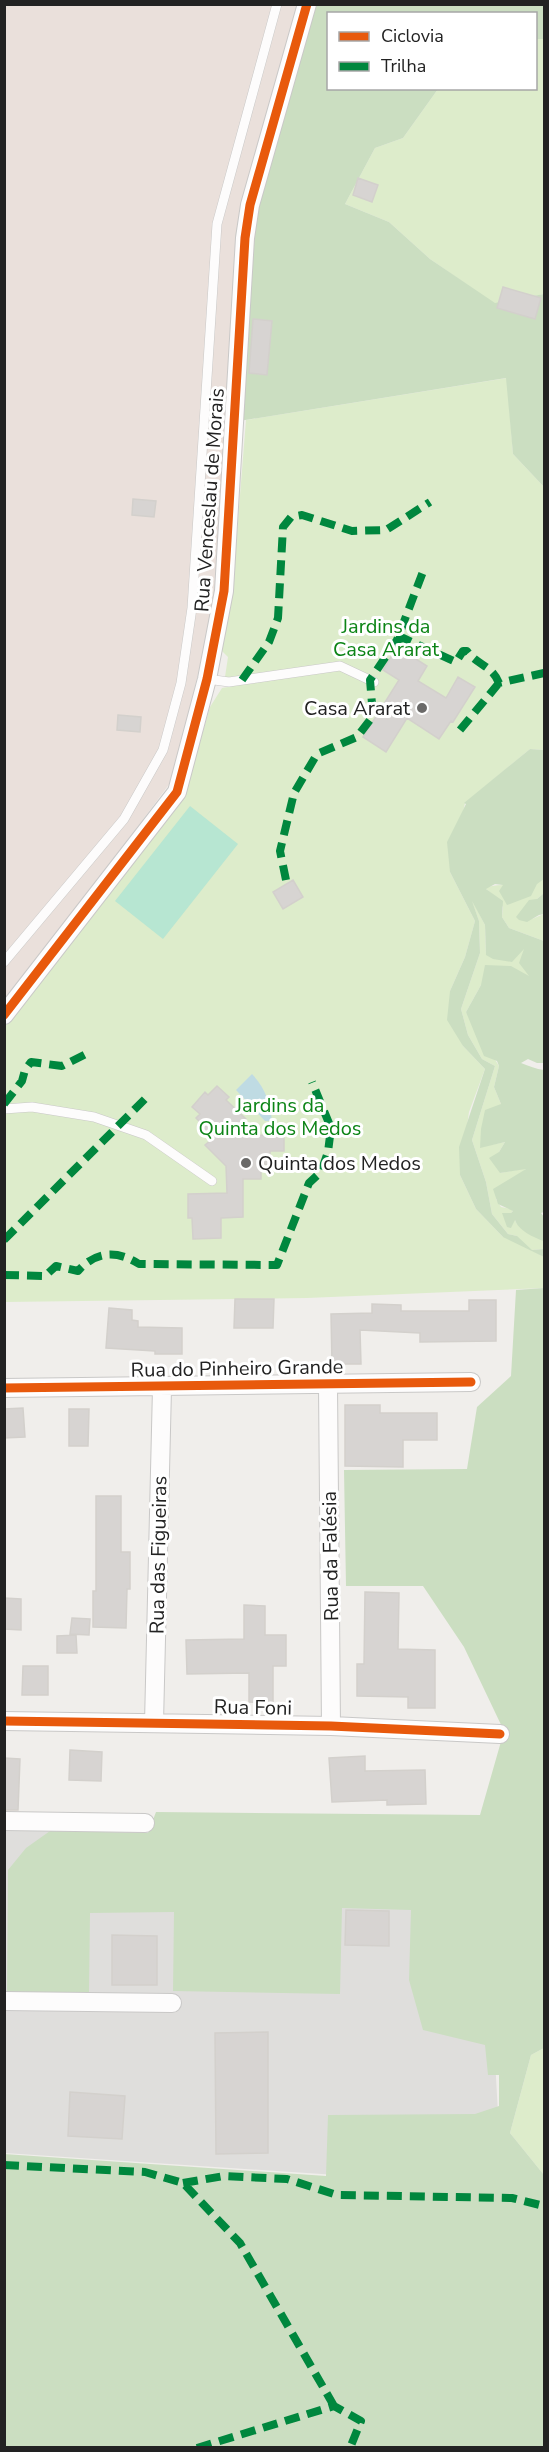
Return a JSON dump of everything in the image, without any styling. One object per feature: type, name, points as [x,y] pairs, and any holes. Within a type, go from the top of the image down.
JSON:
[{"type":"street","name":"Rua Venceslau de Morais","points":[[4,1015],[177,792],[207,679],[224,591],[245,238],[250,205],[307,4]]},
{"type":"street","name":"Rua do Pinheiro Grande","points":[[4,1388],[162,1388],[471,1382]]},
{"type":"street","name":"Rua da Falésia","points":[[328,1385],[331,1726]]},
{"type":"street","name":"Rua das Figueiras","points":[[154,1723],[162,1388]]},
{"type":"street","name":"Rua Foni","points":[[4,1720],[331,1726],[500,1734]]},
{"type":"street","points":[[4,1821],[145,1823]]},
{"type":"street","points":[[4,2001],[172,2003]]},
{"type":"lane","points":[[4,963],[124,819],[163,750],[182,683],[192,608],[217,224],[277,4]]},
{"type":"lane","points":[[207,679],[229,682],[340,666],[374,682]]},
{"type":"lane","points":[[4,1109],[32,1107],[94,1117],[146,1135],[212,1181]]},
{"type":"shaded area","points":[[5,5],[299,5],[227,423],[218,589],[173,779],[5,1005]]},
{"type":"shaded area","points":[[4,1818],[347,1818],[482,1824],[502,2186],[5,2153]]},
{"type":"green space","points":[[299,5],[544,5],[544,39],[537,39],[537,12],[327,12],[327,90],[437,90],[403,138],[375,148],[345,204],[389,222],[430,259],[495,303],[544,294],[544,487],[513,454],[506,378],[227,423],[236,231]]},
{"type":"green space","points":[[537,39],[544,39],[544,294],[495,304],[430,259],[389,222],[345,204],[375,148],[403,138],[437,90],[537,90]]},
{"type":"green space","points":[[507,378],[513,454],[544,487],[544,750],[530,749],[465,803],[450,872],[475,921],[465,957],[450,991],[463,1046],[485,1069],[469,1112],[460,1175],[476,1209],[503,1237],[517,1236],[508,1234],[492,1214],[486,1182],[472,1140],[495,1066],[482,1059],[468,1035],[461,1009],[480,953],[479,921],[469,894],[485,925],[486,955],[525,947],[530,977],[481,985],[466,1012],[499,1066],[494,1087],[501,1104],[480,1147],[505,1142],[499,1152],[500,1173],[527,1168],[496,1199],[501,1207],[513,1211],[511,1213],[517,1224],[544,1241],[544,1249],[532,1250],[544,1257],[544,1288],[307,1298],[5,1302],[4,1028],[184,798],[210,707],[222,688],[228,687],[230,678],[225,677],[228,657],[222,651],[232,596],[246,420]]},
{"type":"green space","points":[[530,749],[544,750],[544,879],[537,884],[531,896],[507,905],[499,891],[503,885],[495,884],[486,889],[503,901],[502,917],[509,928],[544,941],[544,1063],[528,1059],[521,1063],[544,1070],[544,1212],[541,1213],[544,1217],[544,1241],[531,1236],[515,1220],[511,1228],[507,1227],[502,1213],[513,1211],[498,1204],[493,1189],[526,1169],[500,1173],[489,1158],[499,1152],[505,1142],[480,1148],[485,1110],[501,1104],[494,1087],[499,1066],[497,1061],[484,1056],[466,1012],[481,985],[485,965],[511,966],[529,976],[519,963],[524,949],[512,962],[493,959],[486,955],[485,925],[472,901],[479,921],[480,953],[461,1009],[468,1035],[482,1059],[495,1066],[472,1140],[486,1182],[492,1214],[508,1234],[517,1236],[532,1250],[544,1249],[544,1257],[503,1237],[476,1209],[460,1175],[459,1147],[485,1069],[463,1046],[447,1020],[450,991],[465,957],[475,921],[450,872],[447,842],[466,804],[464,803]]},
{"type":"green space","points":[[190,806],[238,844],[163,939],[115,901]]},
{"type":"green space","points":[[544,879],[544,893],[537,899],[532,919],[544,914],[544,941],[509,928],[502,917],[503,907],[497,898],[485,888],[530,884]]},
{"type":"green space","points":[[544,893],[544,914],[527,922],[516,917],[529,900],[537,899]]},
{"type":"green space","points":[[544,1288],[544,2048],[531,2055],[510,2133],[544,2175],[544,2447],[5,2447],[4,2154],[326,2176],[328,2115],[475,2114],[499,2106],[499,2075],[488,2075],[485,2045],[423,2030],[409,1980],[411,1910],[342,1908],[340,1994],[173,1991],[174,1912],[90,1913],[89,1992],[7,1992],[8,1870],[26,1848],[50,1831],[148,1833],[156,1812],[480,1815],[504,1731],[464,1647],[423,1586],[346,1586],[344,1470],[467,1469],[477,1407],[511,1376],[516,1290]]},
{"type":"green space","points":[[544,2048],[544,2175],[510,2133],[531,2055]]},
{"type":"water","points":[[252,1074],[266,1096],[272,1121],[265,1121],[236,1090]]},
{"type":"building","points":[[358,178],[378,185],[372,202],[353,195]]},
{"type":"building","points":[[503,287],[541,298],[535,319],[497,308]]},
{"type":"building","points":[[253,319],[272,321],[267,375],[249,373]]},
{"type":"building","points":[[133,499],[156,501],[154,517],[132,515]]},
{"type":"building","name":"Casa Ararat","points":[[397,647],[427,666],[418,681],[446,698],[458,677],[475,687],[453,722],[451,721],[439,739],[407,718],[386,752],[363,737],[399,680],[383,670]]},
{"type":"building","points":[[118,715],[141,717],[140,732],[117,730]]},
{"type":"building","points":[[293,880],[303,897],[283,909],[273,892]]},
{"type":"building","name":"Quinta dos Medos","points":[[217,1086],[229,1097],[226,1100],[246,1119],[230,1134],[284,1136],[284,1151],[270,1151],[270,1165],[261,1164],[261,1179],[243,1179],[243,1217],[221,1218],[221,1238],[193,1239],[192,1218],[188,1218],[188,1194],[227,1193],[226,1166],[205,1145],[211,1140],[200,1129],[203,1125],[196,1118],[200,1114],[192,1107],[205,1092],[208,1095]]},
{"type":"building","points":[[235,1299],[274,1299],[273,1328],[234,1328]]},
{"type":"building","points":[[469,1300],[496,1300],[496,1341],[420,1342],[420,1333],[360,1330],[361,1364],[332,1364],[331,1314],[372,1313],[372,1304],[401,1305],[401,1311],[469,1311]]},
{"type":"building","points":[[109,1308],[132,1310],[132,1320],[138,1321],[138,1327],[182,1328],[182,1354],[155,1354],[155,1351],[106,1348]]},
{"type":"building","points":[[345,1405],[380,1405],[380,1413],[437,1413],[437,1440],[403,1440],[403,1467],[345,1466]]},
{"type":"building","points":[[23,1408],[25,1437],[4,1438],[4,1409]]},
{"type":"building","points":[[69,1409],[89,1409],[88,1446],[69,1446]]},
{"type":"building","points":[[96,1496],[121,1496],[121,1552],[130,1552],[130,1589],[127,1589],[126,1628],[93,1627],[93,1591],[96,1591]]},
{"type":"building","points":[[365,1592],[399,1593],[398,1649],[435,1650],[435,1708],[408,1708],[408,1697],[357,1696],[357,1664],[364,1664]]},
{"type":"building","points":[[4,1598],[21,1599],[21,1630],[4,1629]]},
{"type":"building","points":[[244,1605],[265,1606],[265,1635],[286,1635],[286,1666],[273,1666],[273,1703],[249,1702],[249,1673],[187,1674],[186,1640],[244,1639]]},
{"type":"building","points":[[72,1618],[90,1619],[89,1635],[70,1634]]},
{"type":"building","points":[[76,1635],[77,1653],[57,1653],[57,1636]]},
{"type":"building","points":[[23,1666],[48,1666],[48,1695],[22,1695]]},
{"type":"building","points":[[70,1750],[102,1752],[101,1781],[69,1780]]},
{"type":"building","points":[[365,1756],[365,1771],[425,1770],[426,1804],[387,1805],[387,1800],[332,1802],[329,1758]]},
{"type":"building","points":[[4,1758],[20,1759],[18,1810],[4,1810]]},
{"type":"building","points":[[346,1910],[389,1911],[389,1946],[345,1945]]},
{"type":"building","points":[[112,1935],[157,1936],[157,1985],[112,1985]]},
{"type":"building","points":[[268,2032],[268,2153],[216,2154],[215,2033]]},
{"type":"building","points":[[70,2092],[125,2096],[122,2139],[68,2136]]},
{"type":"marked path","points":[[242,680],[269,642],[278,618],[283,527],[291,517],[302,515],[352,531],[386,530],[430,502]]},
{"type":"marked path","points":[[286,880],[280,851],[294,793],[317,754],[357,737],[373,716],[370,680],[397,640],[424,569]]},
{"type":"marked path","points":[[397,640],[403,638],[456,662],[463,651],[467,651],[489,669],[499,683],[544,673]]},
{"type":"marked path","points":[[460,730],[499,683]]},
{"type":"marked path","points":[[4,1104],[22,1081],[25,1070],[31,1062],[62,1066],[88,1053]]},
{"type":"marked path","points":[[4,1275],[45,1276],[56,1266],[78,1271],[99,1256],[107,1255],[123,1256],[139,1264],[277,1265],[309,1183],[321,1172],[328,1152],[331,1128],[312,1082]]},
{"type":"marked path","points":[[4,1240],[146,1098]]},
{"type":"marked path","points":[[4,2165],[145,2172],[183,2183],[240,2243],[334,2406]]},
{"type":"marked path","points":[[183,2183],[224,2176],[287,2179],[337,2195],[512,2198],[544,2206]]},
{"type":"marked path","points":[[197,2448],[334,2406],[361,2421],[350,2448]]},
{"type":"cycle path","points":[[4,1015],[177,792],[207,679],[224,591],[245,238],[250,205],[307,4]]},
{"type":"cycle path","points":[[4,1388],[471,1382]]},
{"type":"cycle path","points":[[4,1721],[331,1726],[500,1734]]},
{"type":"place","name":"Casa Ararat","points":[[422,708]]},
{"type":"place","name":"Quinta dos Medos","points":[[246,1163]]},
{"type":"park label","name":"Jardins da Casa Ararat","points":[[386,638]]},
{"type":"park label","name":"Jardins da Quinta dos Medos","points":[[280,1116]]}]
